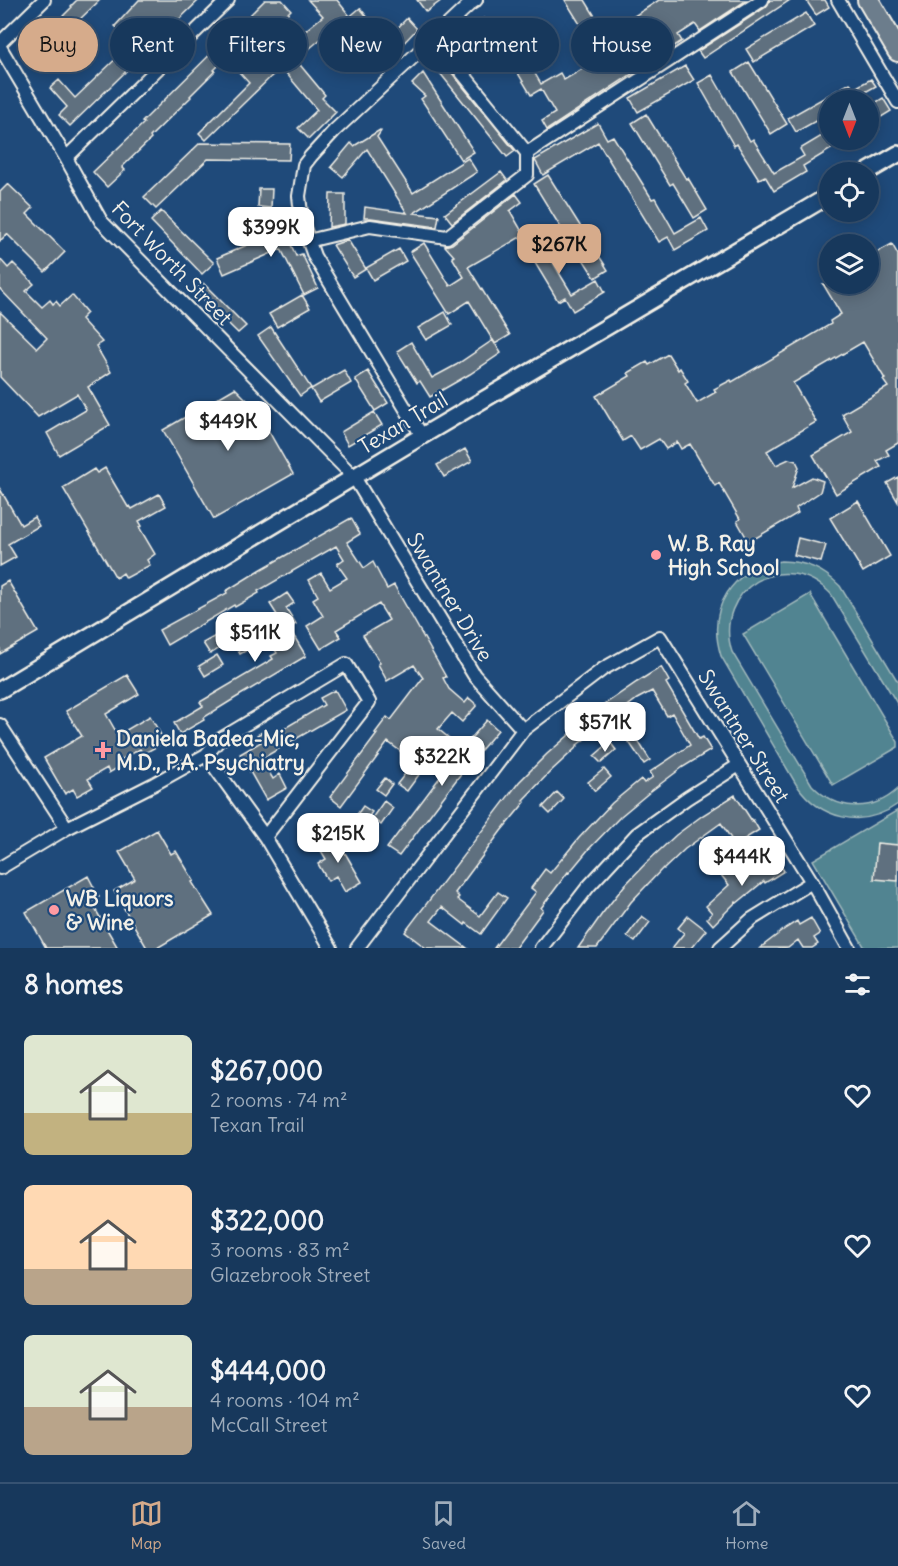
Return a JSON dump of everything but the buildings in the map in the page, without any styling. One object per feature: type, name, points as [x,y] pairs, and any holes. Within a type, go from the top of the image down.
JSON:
[{"type":"main road","points":[[868,0],[898,51]]},
{"type":"street","points":[[0,45],[44,0]]},
{"type":"street","points":[[66,158],[228,0]]},
{"type":"street","points":[[456,18],[476,0]]},
{"type":"street","points":[[527,153],[762,0]]},
{"type":"street","points":[[838,0],[898,102]]},
{"type":"street","name":"Fort Worth Street","points":[[0,45],[101,221],[354,477]]},
{"type":"street","points":[[415,56],[334,131],[304,165],[299,196],[302,222],[314,256],[422,436]]},
{"type":"street","points":[[308,241],[370,226],[447,237],[527,175],[527,153],[461,72]]},
{"type":"street","points":[[879,165],[898,154]]},
{"type":"street","name":"Texan Trail","points":[[0,690],[422,436],[819,201]]},
{"type":"street","name":"Swantner Drive","points":[[354,477],[474,675],[523,730]]},
{"type":"street","name":"Swantner Street","points":[[523,730],[603,669],[660,637],[812,882],[849,948]]},
{"type":"street","points":[[0,868],[67,828],[206,756],[219,740],[346,664],[369,702],[265,837]]},
{"type":"street","points":[[0,725],[67,828]]},
{"type":"street","points":[[357,948],[523,730]]},
{"type":"street","points":[[206,756],[265,837],[331,948]]},
{"type":"street","points":[[541,948],[588,887],[637,834],[687,798],[739,765]]},
{"type":"street","points":[[720,948],[752,919],[812,882]]},
{"type":"green space","points":[[781,561],[813,567],[840,586],[898,682],[898,705],[831,594],[813,580],[793,574],[774,575],[757,581],[742,593],[733,610],[729,629],[732,652],[812,785],[832,800],[854,806],[877,802],[898,789],[898,804],[884,812],[870,817],[842,817],[817,806],[806,796],[796,784],[721,656],[717,638],[717,622],[720,607],[727,593],[749,572]]},
{"type":"green space","points":[[810,594],[898,742],[898,747],[833,785],[743,634]]},
{"type":"green space","points":[[898,810],[898,948],[865,948],[813,860]]},
{"type":"place","name":"W. B. Ray High School","points":[[656,555]]},
{"type":"place","name":"Daniela Badea-Mic, M.D., P.A. Psychiatry","points":[[103,750]]},
{"type":"place","name":"WB Liquors & Wine","points":[[54,910]]}]
